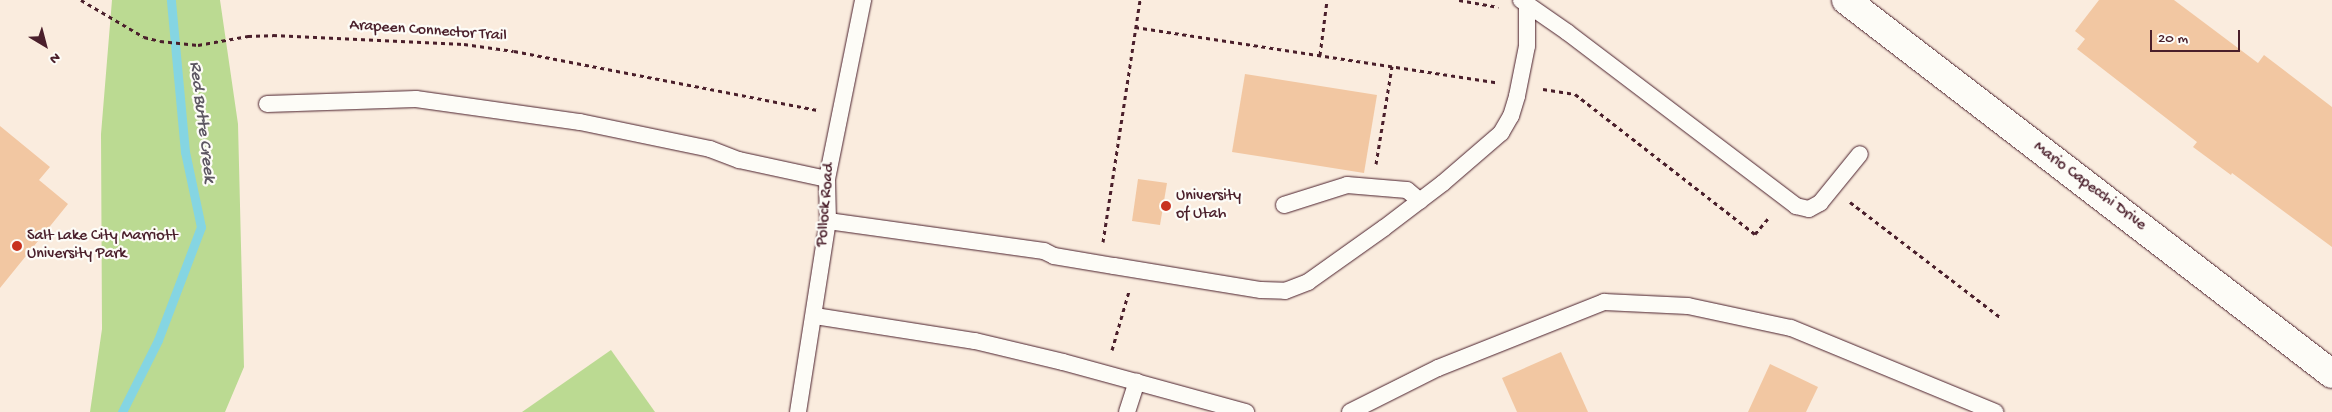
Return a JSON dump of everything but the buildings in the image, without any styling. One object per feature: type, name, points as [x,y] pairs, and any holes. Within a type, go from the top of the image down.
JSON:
[{"type":"main road","name":"Mario Capecchi Drive","points":[[1846,0],[2332,374]]},
{"type":"lane","name":"Pollock Road","points":[[798,412],[828,221],[828,179],[839,114],[863,0]]},
{"type":"lane","points":[[1524,2],[1796,206],[1809,209],[1820,203],[1860,154]]},
{"type":"lane","points":[[828,221],[1044,251],[1054,256],[1114,266],[1261,290],[1285,291],[1308,282],[1420,201],[1501,133],[1511,116],[1527,46],[1524,2]]},
{"type":"lane","points":[[267,104],[425,100],[580,122],[710,149],[739,160],[828,179]]},
{"type":"lane","points":[[1284,205],[1347,186],[1407,190],[1420,201]]},
{"type":"lane","points":[[1350,412],[1438,368],[1604,302],[1688,306],[1790,328],[1995,412]]},
{"type":"lane","points":[[814,316],[975,341],[1246,412]]},
{"type":"lane","points":[[1127,412],[1137,382]]},
{"type":"path","name":"Arapeen Connector Trail","points":[[81,0],[134,32],[160,41],[198,45],[248,36],[273,35],[464,44],[514,51],[839,114]]},
{"type":"path","points":[[1103,244],[1140,0]]},
{"type":"path","points":[[1320,55],[1327,0]]},
{"type":"path","points":[[1459,0],[1500,8]]},
{"type":"path","points":[[1136,27],[1504,83]]},
{"type":"path","points":[[1375,172],[1392,66]]},
{"type":"path","points":[[1111,354],[1131,281]]},
{"type":"shaded area","name":"University of Utah","points":[[0,0],[2332,0],[2332,412],[0,412]]},
{"type":"green space","points":[[112,0],[220,0],[238,124],[244,367],[225,412],[90,412],[102,329],[101,134]]},
{"type":"green space","points":[[611,350],[655,412],[522,412]]},
{"type":"waterway","name":"Red Butte Creek","points":[[122,412],[158,340],[201,227],[185,152],[171,0]]},
{"type":"place","name":"University of Utah","points":[[1166,206]]},
{"type":"place","name":"Salt Lake City Marriott University Park","points":[[17,246]]}]
